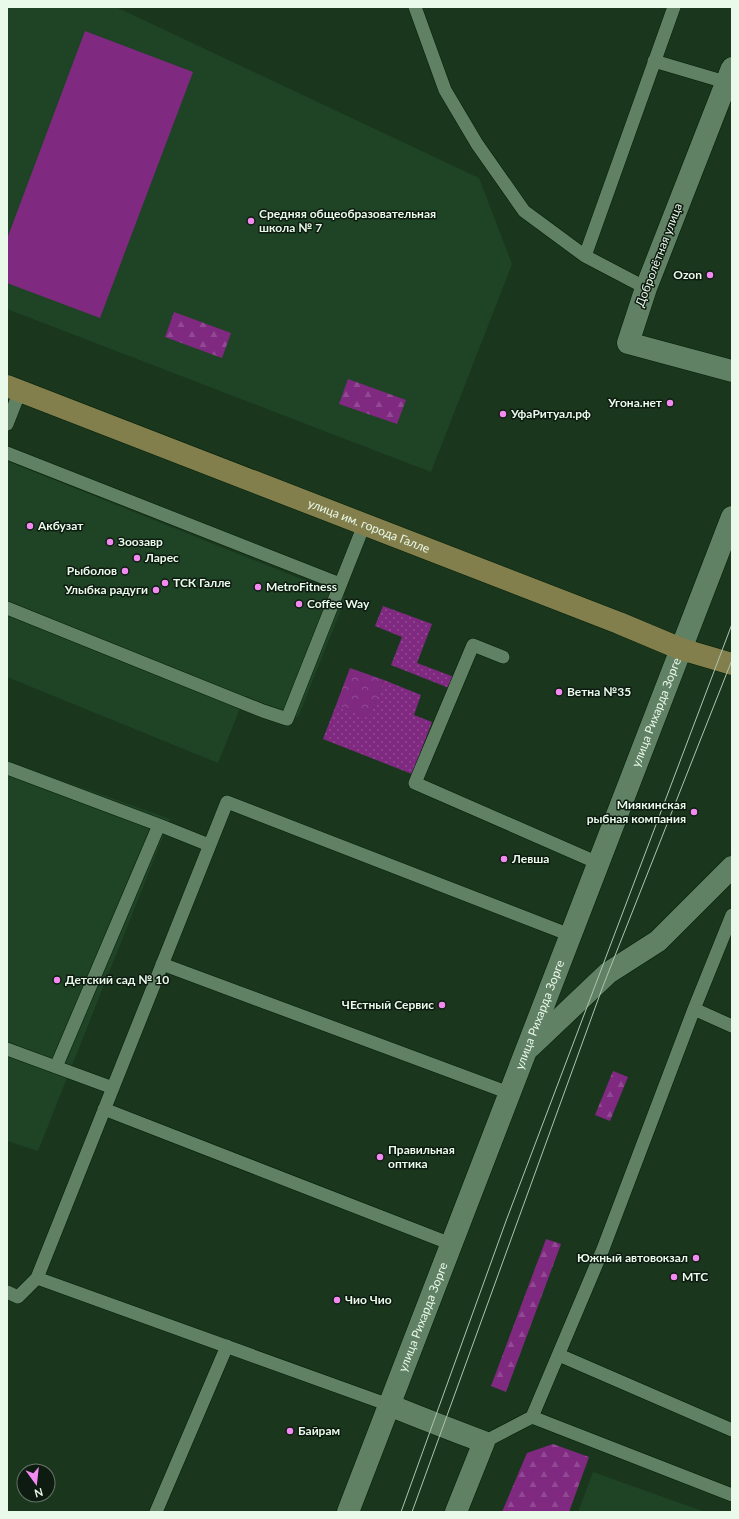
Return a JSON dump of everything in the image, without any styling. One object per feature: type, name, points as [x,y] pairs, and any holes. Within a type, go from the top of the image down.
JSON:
[{"type":"main road","name":"Добролётная улица","points":[[730,78],[646,288],[628,343],[732,371]]},
{"type":"main road","name":"улица им. города Галле","points":[[14,389],[620,623],[681,649],[732,664]]},
{"type":"main road","name":"улица Рихарда Зорге","points":[[348,1512],[732,517]]},
{"type":"main road","points":[[526,1050],[608,973],[658,941],[732,867]]},
{"type":"main road","points":[[389,1405],[433,1424],[443,1426],[484,1442],[456,1512]]},
{"type":"lane","points":[[414,7],[445,90],[478,144],[524,211],[585,256],[646,288]]},
{"type":"lane","points":[[585,256],[674,7]]},
{"type":"lane","points":[[654,61],[730,78]]},
{"type":"lane","points":[[7,424],[14,389]]},
{"type":"lane","points":[[7,453],[340,584]]},
{"type":"lane","points":[[7,608],[263,711],[287,719],[364,525]]},
{"type":"lane","points":[[503,657],[473,645],[415,783],[598,863]]},
{"type":"lane","points":[[7,768],[209,845]]},
{"type":"lane","points":[[7,1292],[18,1296],[37,1278],[227,802],[570,935]]},
{"type":"lane","points":[[56,1067],[159,825]]},
{"type":"lane","points":[[484,1442],[532,1417],[603,1249],[694,1009],[732,915]]},
{"type":"lane","points":[[162,964],[509,1093]]},
{"type":"lane","points":[[694,1009],[732,1026]]},
{"type":"lane","points":[[7,1049],[113,1088]]},
{"type":"lane","points":[[104,1109],[451,1244]]},
{"type":"lane","points":[[37,1278],[389,1405]]},
{"type":"lane","points":[[156,1512],[227,1346]]},
{"type":"lane","points":[[559,1355],[732,1430]]},
{"type":"lane","points":[[532,1417],[732,1495]]},
{"type":"shaded area","name":"Средняя общеобразовательная школа № 7","points":[[7,7],[116,7],[479,178],[512,264],[431,472],[7,309]]},
{"type":"shaded area","points":[[7,461],[346,597],[298,717],[245,696],[218,763],[7,677]]},
{"type":"shaded area","name":"Детский сад № 10","points":[[7,761],[170,819],[38,1151],[7,1141]]},
{"type":"shaded area","points":[[593,1472],[705,1512],[578,1512]]},
{"type":"green space","points":[[85,31],[193,72],[100,318],[7,283],[7,239]]},
{"type":"green space","points":[[174,312],[231,333],[222,358],[165,337]]},
{"type":"green space","points":[[348,379],[406,400],[397,424],[339,404]]},
{"type":"green space","points":[[383,606],[432,624],[417,663],[454,677],[449,688],[391,665],[402,637],[375,626]]},
{"type":"green space","points":[[350,668],[384,680],[369,718],[336,705]]},
{"type":"green space","points":[[384,680],[421,695],[414,715],[432,722],[412,774],[323,739],[336,705],[369,717]]},
{"type":"green space","points":[[613,1071],[628,1077],[610,1121],[595,1115]]},
{"type":"green space","points":[[546,1239],[561,1244],[506,1392],[491,1386]]},
{"type":"green space","points":[[553,1444],[589,1457],[569,1512],[502,1512],[527,1453]]},
{"type":"tram line","points":[[401,1512],[506,1221],[732,624]]},
{"type":"tram line","points":[[412,1512],[603,986],[732,660]]},
{"type":"place","name":"Средняя общеобразовательная школа № 7","points":[[251,221]]},
{"type":"place","name":"Ozon","points":[[710,275]]},
{"type":"place","name":"Угона.нет","points":[[670,403]]},
{"type":"place","name":"УфаРитуал.рф","points":[[503,414]]},
{"type":"place","name":"Акбузат","points":[[30,526]]},
{"type":"place","name":"Зоозавр","points":[[110,542]]},
{"type":"place","name":"Ларес","points":[[137,558]]},
{"type":"place","name":"Рыболов","points":[[125,571]]},
{"type":"place","name":"ТСК Галле","points":[[165,583]]},
{"type":"place","name":"MetroFitness","points":[[258,587]]},
{"type":"place","name":"Улыбка радуги","points":[[156,590]]},
{"type":"place","name":"Coffee Way","points":[[299,604]]},
{"type":"place","name":"Ветна №35","points":[[559,692]]},
{"type":"place","name":"Миякинская рыбная компания","points":[[694,812]]},
{"type":"place","name":"Левша","points":[[504,859]]},
{"type":"place","name":"Детский сад № 10","points":[[57,980]]},
{"type":"place","name":"ЧЕстный Сервис","points":[[442,1005]]},
{"type":"place","name":"Правильная оптика","points":[[380,1157]]},
{"type":"place","name":"Южный автовокзал","points":[[696,1258]]},
{"type":"place","name":"МТС","points":[[674,1277]]},
{"type":"place","name":"Чио Чио","points":[[337,1300]]},
{"type":"place","name":"Байрам","points":[[290,1431]]}]
